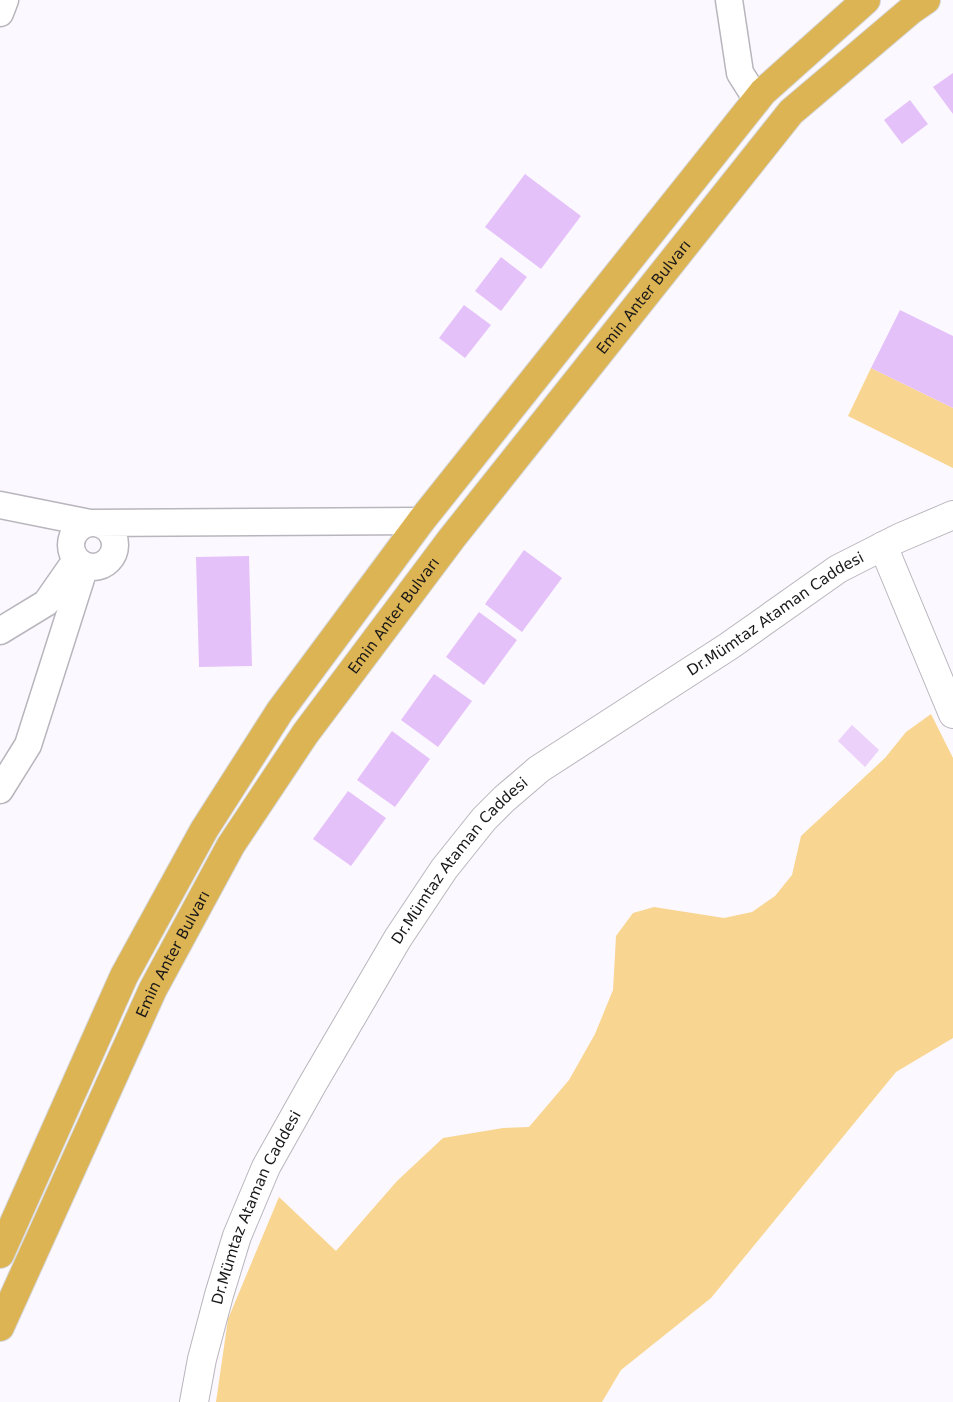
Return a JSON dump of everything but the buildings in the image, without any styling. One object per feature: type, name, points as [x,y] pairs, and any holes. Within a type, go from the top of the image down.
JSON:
[{"type":"highway","name":"Emin Anter Bulvarı","points":[[0,1254],[124,976],[204,830],[280,711],[421,521],[763,92],[866,0]]},
{"type":"highway","name":"Emin Anter Bulvarı","points":[[0,1327],[153,989],[231,845],[305,734],[452,538],[791,112],[910,11],[926,0]]},
{"type":"street","points":[[0,13],[5,0]]},
{"type":"street","points":[[729,0],[740,74],[757,100]]},
{"type":"street","points":[[0,505],[90,523],[101,524],[111,531],[116,542],[115,554],[108,563],[97,568],[81,563],[71,549],[72,537],[79,528],[90,523],[421,521]]},
{"type":"street","name":"Dr.Mümtaz Ataman Caddesi","points":[[194,1402],[202,1358],[237,1236],[266,1166],[398,938],[421,902],[462,846],[504,799],[539,769],[729,646],[838,569],[883,546],[953,515]]},
{"type":"street","points":[[883,546],[953,714]]},
{"type":"street","points":[[0,631],[46,603],[81,563]]},
{"type":"street","points":[[0,790],[28,745],[81,563]]},
{"type":"shaded area","points":[[871,368],[953,408],[953,468],[848,416]]},
{"type":"shaded area","points":[[931,714],[953,758],[953,1038],[896,1072],[711,1298],[621,1370],[602,1402],[216,1402],[228,1319],[279,1197],[336,1251],[397,1181],[443,1138],[503,1128],[529,1127],[569,1080],[595,1034],[613,990],[616,936],[633,913],[654,907],[724,918],[752,912],[775,896],[792,875],[801,836],[885,758],[906,732]]},
{"type":"shaded area","points":[[852,725],[879,750],[865,767],[838,741]]}]
